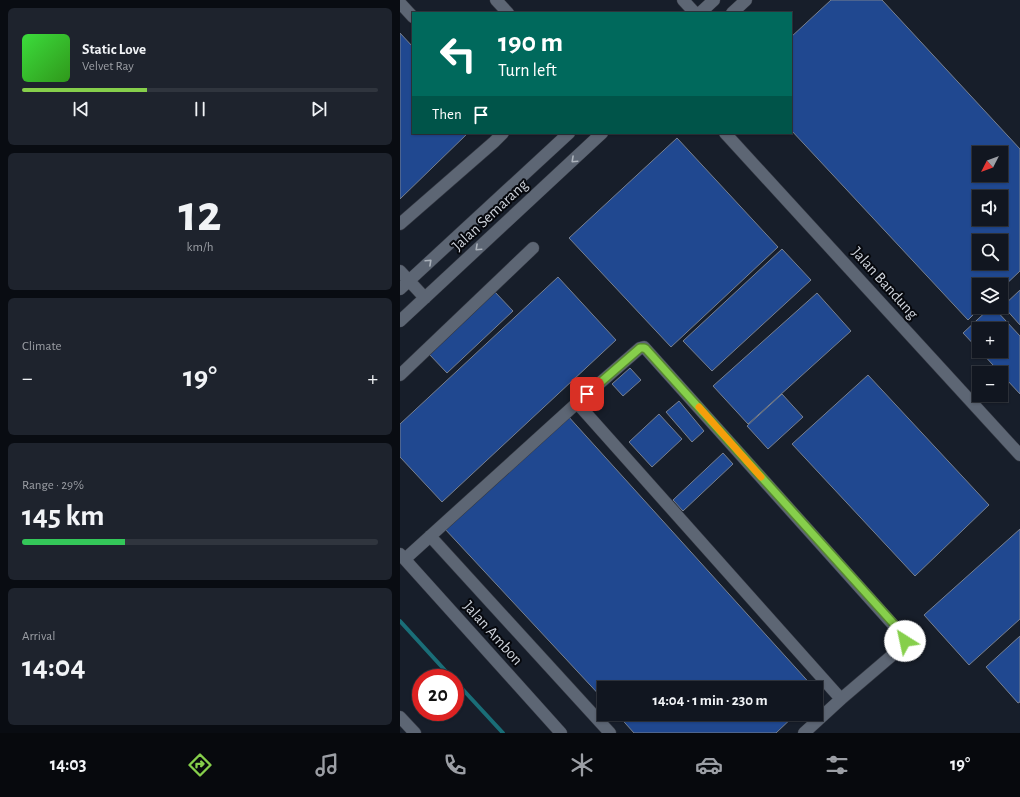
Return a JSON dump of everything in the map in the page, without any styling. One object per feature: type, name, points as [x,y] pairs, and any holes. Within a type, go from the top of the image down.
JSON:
[{"type":"lane","points":[[496,0],[507,12]]},
{"type":"lane","points":[[683,0],[694,12]]},
{"type":"lane","points":[[701,12],[714,0]]},
{"type":"lane","points":[[733,12],[746,0]]},
{"type":"lane","points":[[400,3],[412,16]]},
{"type":"lane","points":[[400,224],[502,134]]},
{"type":"lane","name":"Jalan Semarang","points":[[404,285],[568,134]]},
{"type":"lane","name":"Jalan Semarang","points":[[400,321],[601,134]]},
{"type":"lane","name":"Jalan Bandung","points":[[727,134],[1020,455]]},
{"type":"lane","points":[[400,375],[533,248]]},
{"type":"lane","points":[[400,271],[404,285],[425,298]]},
{"type":"lane","points":[[402,557],[430,536],[640,348],[644,348],[905,638],[903,646],[804,733]]},
{"type":"lane","points":[[577,403],[841,699]]},
{"type":"lane","points":[[430,536],[610,733]]},
{"type":"lane","name":"Jalan Ambon","points":[[402,557],[561,733]]},
{"type":"lane","points":[[400,717],[415,733]]},
{"type":"building","points":[[831,0],[882,0],[1020,149],[1020,271],[1008,282],[1008,278],[972,278],[972,314],[974,314],[968,320],[792,131],[792,36]]},
{"type":"building","points":[[400,33],[412,46],[412,134],[467,134],[400,199]]},
{"type":"building","points":[[677,138],[778,247],[671,347],[569,238]]},
{"type":"building","points":[[782,249],[811,280],[712,371],[683,341]]},
{"type":"building","points":[[558,277],[616,340],[442,502],[400,457],[400,424]]},
{"type":"building","points":[[1020,290],[1020,325],[1008,312],[1008,301]]},
{"type":"building","points":[[495,292],[513,311],[447,373],[429,354]]},
{"type":"building","points":[[817,293],[851,331],[748,424],[713,386]]},
{"type":"building","points":[[983,314],[1000,314],[1007,322],[975,322]]},
{"type":"building","points":[[1008,323],[1020,336],[1020,394],[1008,381],[1008,366],[994,366],[987,358],[1008,358]]},
{"type":"building","points":[[972,325],[972,343],[963,333]]},
{"type":"building","points":[[630,368],[641,380],[623,396],[612,384]]},
{"type":"building","points":[[868,375],[989,505],[915,576],[792,444]]},
{"type":"building","points":[[782,394],[803,417],[768,449],[747,426]]},
{"type":"building","points":[[679,401],[704,431],[692,442],[666,412]]},
{"type":"building","points":[[659,414],[682,439],[652,467],[629,442]]},
{"type":"building","points":[[567,415],[808,681],[597,681],[597,692],[444,528]]},
{"type":"building","points":[[723,453],[733,464],[683,511],[673,500]]},
{"type":"building","points":[[1020,529],[1020,619],[969,665],[924,615]]},
{"type":"building","points":[[1020,636],[1020,702],[1018,703],[986,667]]},
{"type":"building","points":[[623,721],[789,721],[776,733],[634,733]]},
{"type":"waterway","points":[[400,621],[444,669]]},
{"type":"waterway","points":[[464,691],[503,733]]},
{"type":"slow traffic","points":[[699,407],[761,477]]},
{"type":"route","points":[[587,394],[640,348],[643,347],[646,349],[902,633],[905,641]]}]
